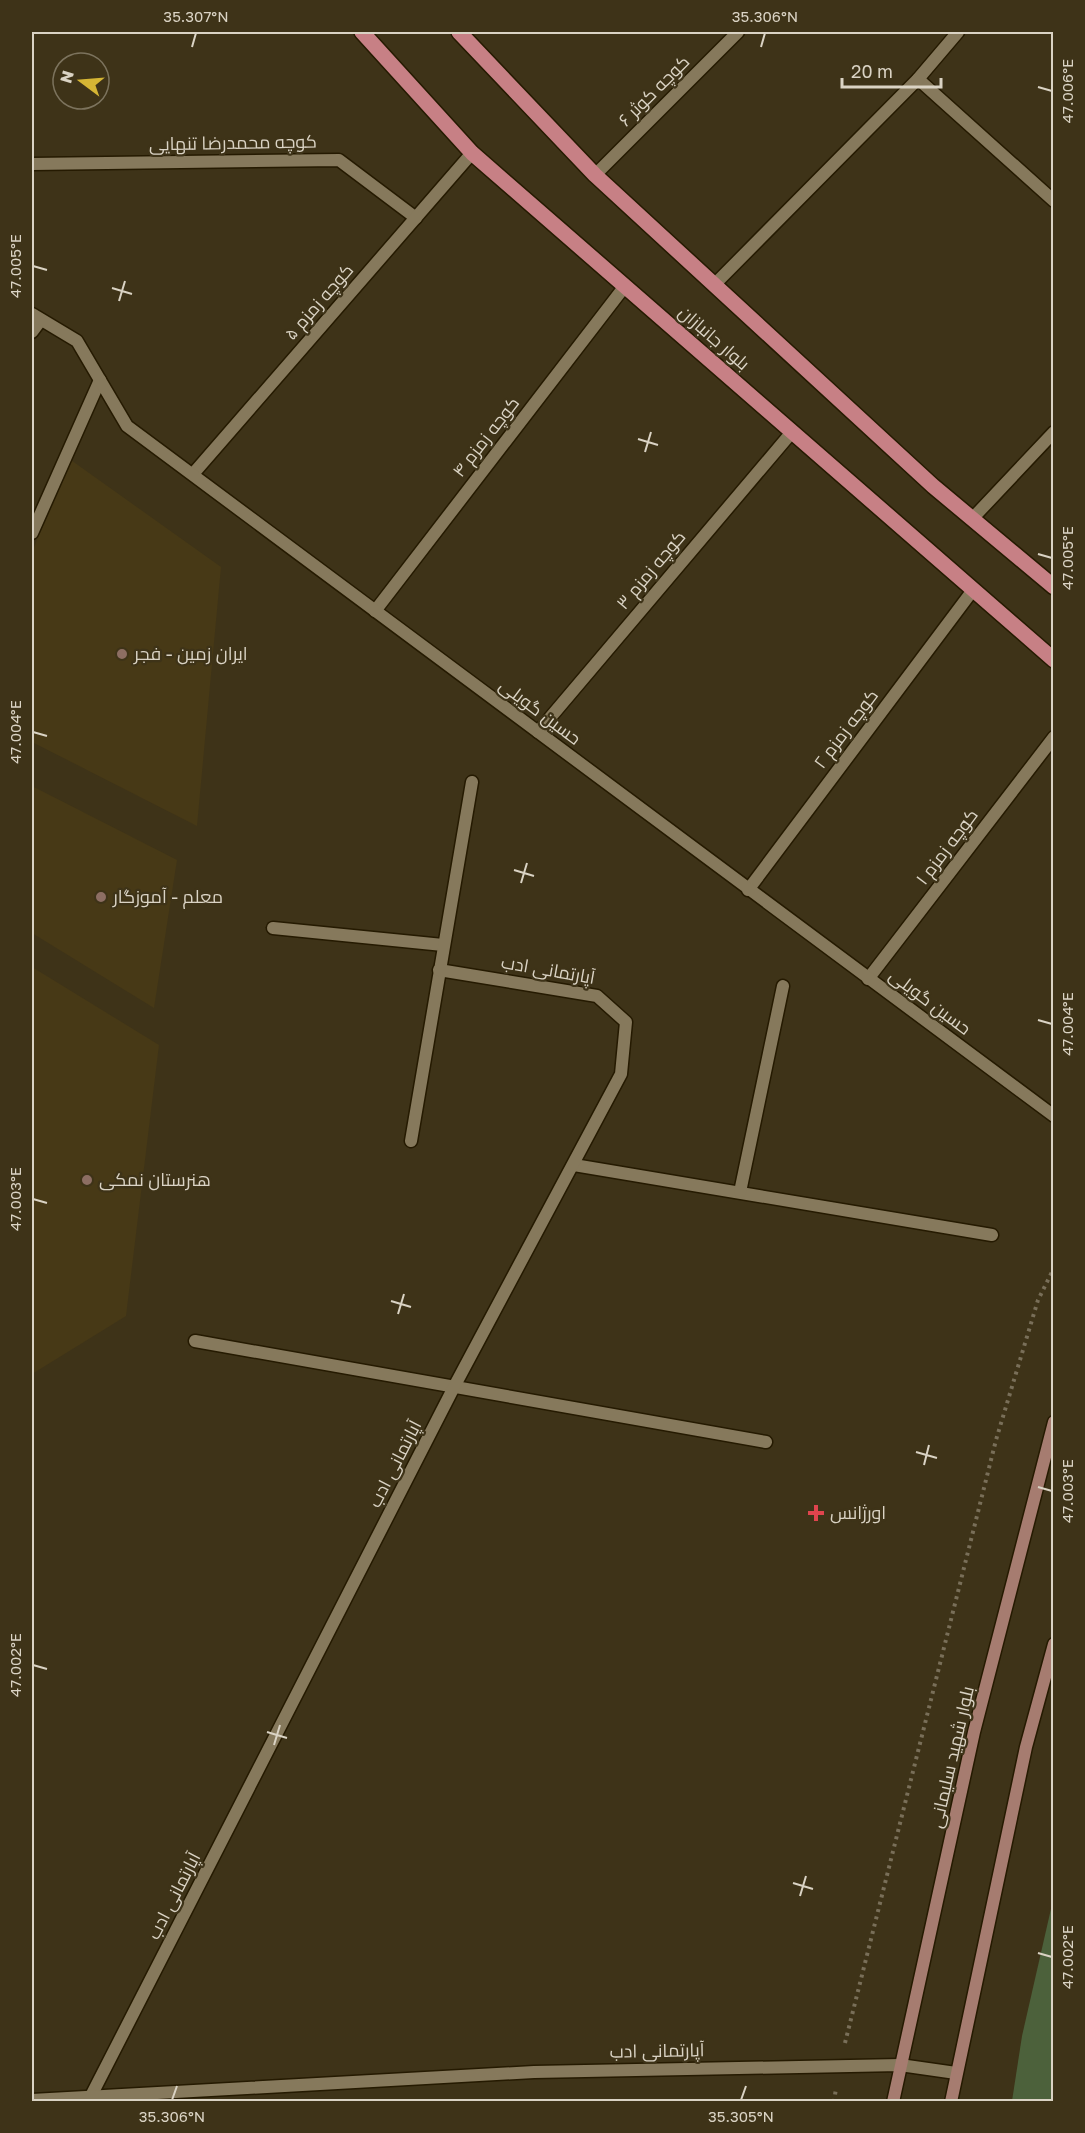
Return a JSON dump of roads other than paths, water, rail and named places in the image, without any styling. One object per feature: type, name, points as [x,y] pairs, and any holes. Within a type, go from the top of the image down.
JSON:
[{"type":"main road","name":"بلوار جانبازان","points":[[362,32],[472,153],[1053,660]]},
{"type":"main road","name":"بلوار جانبازان","points":[[459,32],[595,175],[972,519],[1053,586]]},
{"type":"main road","name":"بلوار شهید سلیمانی","points":[[893,2102],[974,1732],[1053,1422]]},
{"type":"main road","points":[[951,2102],[1026,1747],[1053,1644]]},
{"type":"street","name":"کوچه کوثر ۶","points":[[595,175],[738,32]]},
{"type":"street","points":[[714,285],[918,79],[958,32]]},
{"type":"street","points":[[918,79],[1053,201]]},
{"type":"street","name":"کوچه زمزم ۵","points":[[193,474],[472,153]]},
{"type":"street","name":"کوچه محمدرضا تنهایی","points":[[32,164],[339,160],[416,218]]},
{"type":"street","name":"کوچه زمزم ۴","points":[[375,611],[625,286]]},
{"type":"street","points":[[32,332],[36,317]]},
{"type":"street","name":"حسین گویلی","points":[[36,317],[77,341],[127,426],[1053,1116]]},
{"type":"street","points":[[32,533],[100,380]]},
{"type":"street","name":"کوچه زمزم ۳","points":[[538,732],[792,432]]},
{"type":"street","points":[[972,519],[1053,432]]},
{"type":"street","name":"کوچه زمزم ۲","points":[[748,890],[974,590]]},
{"type":"street","name":"کوچه زمزم ۱","points":[[868,979],[1053,737]]},
{"type":"street","points":[[411,1141],[472,782]]},
{"type":"street","points":[[273,928],[443,945]]},
{"type":"street","name":"آپارتمانی ادب","points":[[92,2097],[454,1387],[621,1074],[626,1022],[597,996],[439,970]]},
{"type":"street","points":[[740,1192],[783,986]]},
{"type":"street","points":[[574,1165],[992,1235]]},
{"type":"street","points":[[195,1341],[766,1442]]},
{"type":"street","name":"آپارتمانی ادب","points":[[32,2100],[534,2072],[900,2065],[956,2073]]},
{"type":"place","name":"ایران زمین - فجر","points":[[122,654]]},
{"type":"place","name":"معلم - آموزگار","points":[[101,897]]},
{"type":"place","name":"هنرستان نمکی","points":[[87,1180]]},
{"type":"place","name":"اورژانس","points":[[816,1513]]}]
